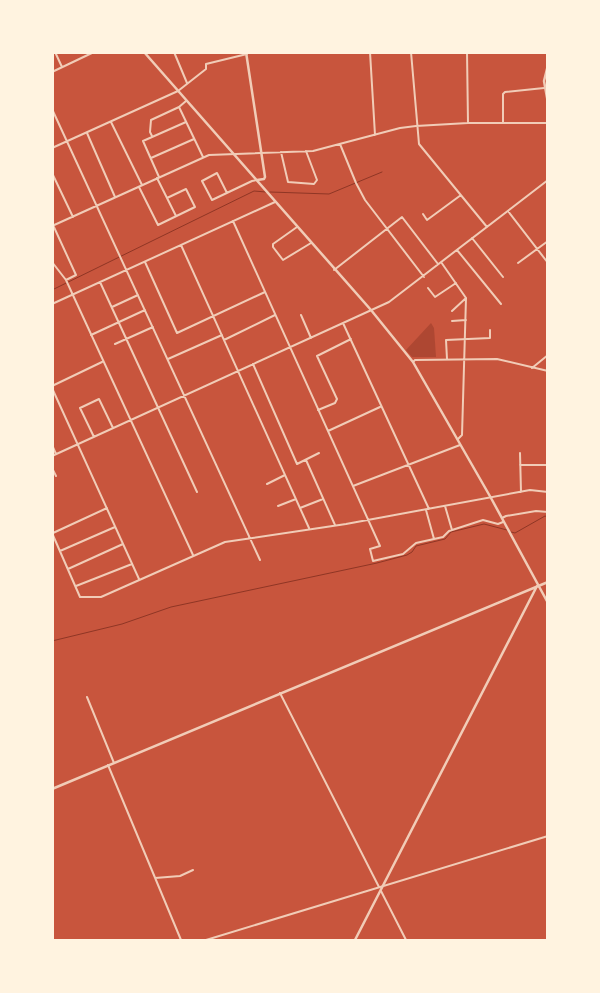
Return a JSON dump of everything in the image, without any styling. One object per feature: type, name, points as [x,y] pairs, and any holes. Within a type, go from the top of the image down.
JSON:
[{"type":"street","points":[[55,52],[62,68]]},
{"type":"street","points":[[52,72],[94,52]]},
{"type":"street","points":[[144,52],[371,310],[413,362],[548,602]]},
{"type":"street","points":[[174,52],[187,83]]},
{"type":"street","points":[[370,52],[375,135]]},
{"type":"street","points":[[411,52],[419,144],[487,227]]},
{"type":"street","points":[[467,52],[468,123]]},
{"type":"street","points":[[149,58],[152,53]]},
{"type":"street","points":[[52,148],[178,91],[206,69],[206,64],[246,53],[265,177],[261,180],[252,181],[212,200],[202,180],[217,173],[227,192]]},
{"type":"street","points":[[548,65],[544,88],[548,103]]},
{"type":"street","points":[[503,123],[503,94],[505,92],[544,88]]},
{"type":"street","points":[[152,137],[150,132],[151,120],[187,101]]},
{"type":"street","points":[[179,106],[202,157]]},
{"type":"street","points":[[52,109],[260,560]]},
{"type":"street","points":[[111,122],[158,225],[195,207],[186,189],[166,198]]},
{"type":"street","points":[[176,216],[166,198],[143,141],[186,122]]},
{"type":"street","points":[[66,280],[76,275],[53,225],[202,157],[209,155],[306,151],[416,126],[548,122]]},
{"type":"street","points":[[87,133],[115,197]]},
{"type":"street","points":[[151,158],[194,138]]},
{"type":"street","points":[[340,144],[356,184],[386,229],[424,276]]},
{"type":"street","points":[[281,152],[288,182],[314,184],[317,180],[306,151]]},
{"type":"street","points":[[52,173],[73,216]]},
{"type":"street","points":[[52,456],[390,301],[548,180]]},
{"type":"street","points":[[423,214],[428,220],[461,195]]},
{"type":"street","points":[[52,304],[275,202]]},
{"type":"street","points":[[508,211],[548,262]]},
{"type":"street","points":[[334,270],[402,217],[456,282],[466,298],[462,435],[458,439]]},
{"type":"street","points":[[234,221],[380,546],[370,549],[373,561],[403,554],[409,551],[413,545],[444,537],[452,530],[483,520],[493,524],[536,511],[548,512]]},
{"type":"street","points":[[297,226],[273,244],[282,260],[311,243]]},
{"type":"street","points":[[472,238],[503,278]]},
{"type":"street","points":[[518,263],[548,241]]},
{"type":"street","points":[[181,245],[309,529]]},
{"type":"street","points":[[457,250],[501,304]]},
{"type":"street","points":[[52,262],[66,280],[192,555]]},
{"type":"street","points":[[145,262],[177,333],[265,292]]},
{"type":"street","points":[[100,282],[196,492]]},
{"type":"street","points":[[428,288],[435,297],[456,282]]},
{"type":"street","points":[[112,307],[138,295]]},
{"type":"street","points":[[452,311],[466,298]]},
{"type":"street","points":[[91,334],[145,310]]},
{"type":"street","points":[[224,340],[275,314]]},
{"type":"street","points":[[301,315],[311,338]]},
{"type":"street","points":[[452,321],[466,320]]},
{"type":"street","points":[[344,323],[428,509],[434,539]]},
{"type":"street","points":[[115,344],[153,327]]},
{"type":"street","points":[[447,359],[446,340],[490,338],[490,330]]},
{"type":"street","points":[[168,359],[222,335]]},
{"type":"street","points":[[318,410],[335,403],[337,399],[317,356],[351,339]]},
{"type":"street","points":[[532,368],[548,354]]},
{"type":"street","points":[[413,362],[447,359],[497,359],[548,371]]},
{"type":"street","points":[[103,362],[52,387],[139,579]]},
{"type":"street","points":[[253,364],[297,464],[319,453]]},
{"type":"street","points":[[94,437],[80,408],[86,405],[99,399],[113,428]]},
{"type":"street","points":[[328,431],[381,407]]},
{"type":"street","points":[[52,445],[56,454]]},
{"type":"street","points":[[353,486],[461,445]]},
{"type":"street","points":[[520,453],[521,492]]},
{"type":"street","points":[[306,460],[335,525]]},
{"type":"street","points":[[520,465],[548,465]]},
{"type":"street","points":[[52,468],[56,476]]},
{"type":"street","points":[[267,484],[285,475]]},
{"type":"street","points":[[107,508],[53,533],[80,597],[101,597],[225,542],[368,520],[530,490],[548,492]]},
{"type":"street","points":[[278,506],[296,499]]},
{"type":"street","points":[[300,508],[323,499]]},
{"type":"street","points":[[445,506],[452,530]]},
{"type":"street","points":[[60,551],[116,527]]},
{"type":"street","points":[[68,569],[124,544]]},
{"type":"street","points":[[76,586],[132,564]]},
{"type":"street","points":[[52,788],[548,582]]},
{"type":"street","points":[[355,940],[538,585]]},
{"type":"street","points":[[280,693],[406,940]]},
{"type":"street","points":[[86,697],[114,763]]},
{"type":"street","points":[[108,765],[182,940]]},
{"type":"street","points":[[383,886],[548,836]]},
{"type":"street","points":[[155,878],[180,876],[193,870]]},
{"type":"street","points":[[206,940],[380,889]]},
{"type":"shaded area","points":[[431,323],[434,328],[436,357],[412,357],[406,350]]},
{"type":"waterway","points":[[270,192],[329,194],[382,172]]},
{"type":"waterway","points":[[52,290],[254,191],[266,192]]},
{"type":"waterway","points":[[511,532],[515,533],[545,516],[548,517]]},
{"type":"waterway","points":[[52,641],[122,624],[171,607],[407,555],[416,546],[445,539],[451,532],[484,524],[507,530]]}]
